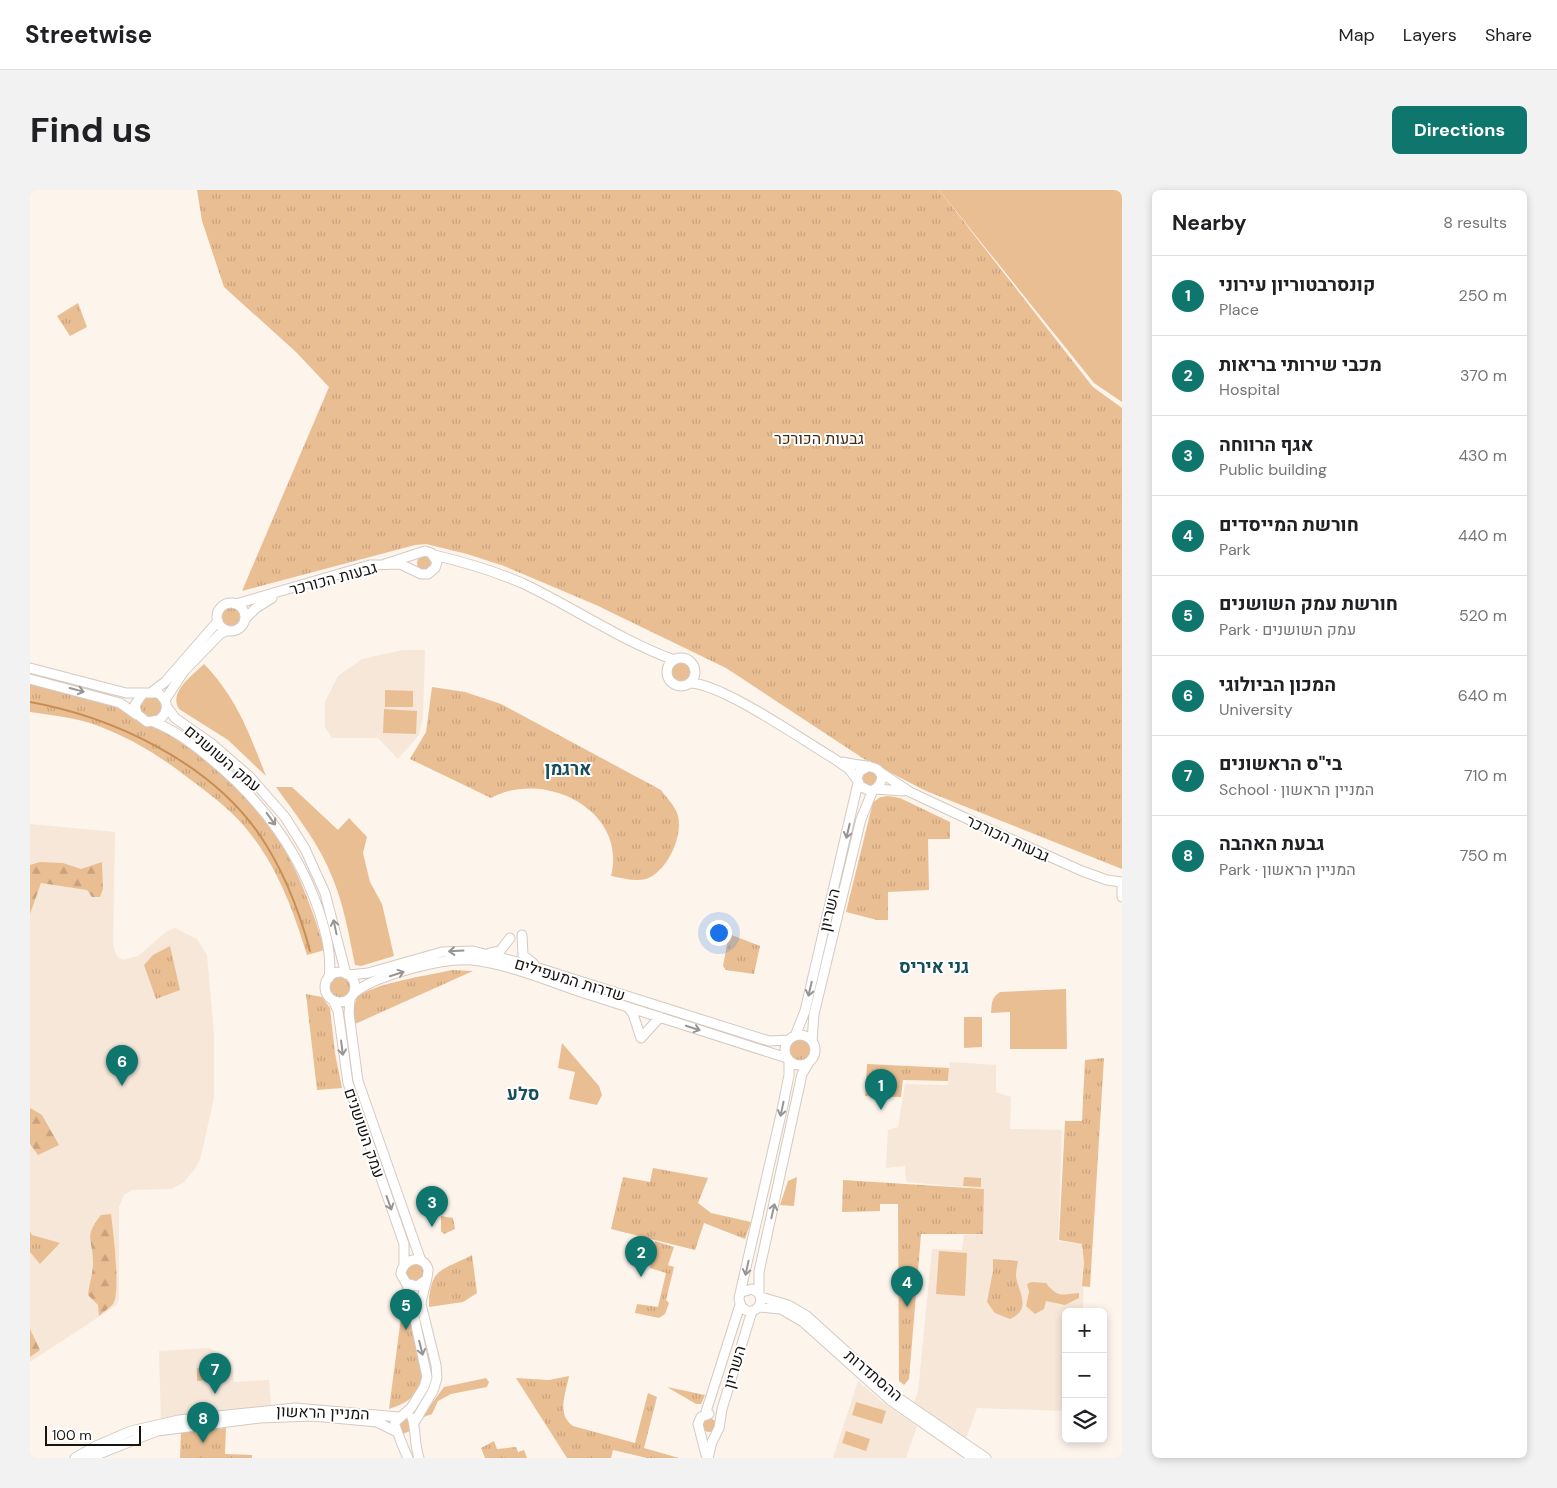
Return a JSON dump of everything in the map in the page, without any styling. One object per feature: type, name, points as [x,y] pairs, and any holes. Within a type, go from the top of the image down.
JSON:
[{"type":"street","points":[[434,556],[435,568],[431,573],[424,575],[415,569],[413,563],[416,555],[425,551],[434,556],[499,574],[544,594],[644,647],[674,660],[688,659],[695,670],[724,694]]},
{"type":"street","name":"גבעות הכורכר","points":[[385,564],[416,555]]},
{"type":"street","name":"גבעות הכורכר","points":[[236,604],[281,592],[355,568],[400,564],[415,569]]},
{"type":"street","points":[[435,568],[451,565],[482,569]]},
{"type":"street","name":"גבעות הכורכר","points":[[245,619],[256,608],[281,592]]},
{"type":"street","points":[[30,668],[126,693],[153,691],[165,682],[218,621],[218,613],[222,607],[228,603],[236,604],[244,611],[245,619],[237,630],[227,630],[220,634],[172,687],[163,717],[154,722],[147,722],[120,703],[30,679]]},
{"type":"street","points":[[218,621],[227,630]]},
{"type":"street","points":[[644,647],[667,668],[668,677],[673,684],[681,687],[690,683],[704,685],[724,694],[833,758],[849,769],[866,790],[875,790],[882,780],[880,772],[875,768],[852,765],[833,758]]},
{"type":"street","points":[[667,668],[674,660]]},
{"type":"street","points":[[690,683],[695,670]]},
{"type":"street","points":[[153,691],[166,704]]},
{"type":"street","points":[[140,718],[136,704],[143,693]]},
{"type":"street","name":"עמק השושנים","points":[[166,704],[175,718],[212,744],[250,777],[274,802],[290,825],[313,864],[325,893],[348,975]]},
{"type":"street","name":"עמק השושנים","points":[[154,722],[183,736],[228,773],[253,796],[275,824],[295,855],[314,898],[329,949],[329,978]]},
{"type":"street","points":[[858,782],[860,771],[869,766]]},
{"type":"street","name":"גבעות הכורכר","points":[[880,772],[910,792],[1058,861],[1107,880],[1122,889]]},
{"type":"street","name":"השריון","points":[[792,1038],[805,1011],[858,782]]},
{"type":"street","name":"גבעות הכורכר","points":[[875,790],[894,789],[910,792]]},
{"type":"street","name":"השריון","points":[[812,1041],[814,1014],[861,819],[875,790]]},
{"type":"street","points":[[522,935],[523,956],[540,969]]},
{"type":"street","points":[[481,952],[500,951],[510,938]]},
{"type":"street","name":"שדרות המעפילים","points":[[348,975],[368,974],[442,952],[481,952],[769,1041],[792,1038]]},
{"type":"street","name":"שדרות המעפילים","points":[[352,996],[364,985],[407,970],[444,962],[472,960],[527,974],[788,1060]]},
{"type":"street","points":[[337,973],[348,975],[355,984],[352,996],[342,1002],[333,1000],[326,991],[329,978],[337,973]]},
{"type":"street","name":"עמק השושנים","points":[[352,996],[350,1029],[358,1080],[421,1261]]},
{"type":"street","name":"עמק השושנים","points":[[333,1000],[338,1011],[348,1083],[402,1239],[404,1264]]},
{"type":"street","points":[[627,1007],[634,1014],[641,1038],[660,1017]]},
{"type":"street","points":[[742,1292],[790,1068],[784,1050],[792,1038],[806,1036],[812,1041],[815,1053],[808,1064],[797,1066],[788,1060]]},
{"type":"street","name":"השריון","points":[[720,1423],[745,1328],[758,1302],[761,1264],[802,1074],[808,1064]]},
{"type":"street","points":[[398,1433],[409,1434],[433,1391],[437,1378],[421,1304],[428,1269],[421,1261],[411,1260],[404,1264],[401,1274],[407,1283],[427,1377],[419,1395],[395,1422],[398,1433],[408,1458]]},
{"type":"street","points":[[407,1283],[417,1286],[426,1280]]},
{"type":"street","points":[[740,1305],[745,1310],[758,1302],[749,1289],[742,1292]]},
{"type":"street","name":"השריון","points":[[705,1415],[740,1305],[739,1298],[742,1292]]},
{"type":"street","name":"ההסתדרות","points":[[758,1302],[781,1310],[803,1322],[890,1400],[973,1458]]},
{"type":"street","name":"ההסתדרות","points":[[758,1302],[788,1305],[807,1316],[894,1395],[986,1458]]},
{"type":"street","name":"המניין הראשון","points":[[75,1458],[96,1446],[132,1431],[179,1420],[295,1408],[401,1416]]},
{"type":"street","points":[[705,1415],[714,1416],[720,1423],[707,1458],[698,1423],[705,1415]]},
{"type":"street","name":"המניין הראשון","points":[[89,1458],[157,1431],[260,1418],[313,1416],[377,1422],[398,1433]]},
{"type":"street","points":[[401,1416],[409,1416],[414,1425],[414,1438],[419,1458]]},
{"type":"street","points":[[700,1433],[708,1437],[716,1434]]},
{"type":"shaded area","points":[[403,650],[425,650],[423,718],[419,735],[398,759],[378,738],[332,738],[325,727],[325,702],[338,676],[362,659]]},
{"type":"shaded area","points":[[30,824],[115,832],[113,943],[116,955],[123,960],[138,956],[166,932],[175,928],[197,939],[207,955],[214,1034],[214,1098],[200,1160],[183,1183],[171,1189],[132,1190],[124,1195],[119,1207],[119,1299],[117,1305],[30,1362]]},
{"type":"shaded area","points":[[950,1062],[996,1065],[996,1092],[1011,1097],[1010,1129],[1062,1130],[1058,1241],[1082,1244],[1084,1262],[1083,1308],[1062,1308],[1062,1411],[977,1408],[965,1441],[928,1415],[914,1402],[918,1392],[932,1249],[962,1250],[964,1235],[983,1234],[984,1189],[906,1182],[905,1166],[886,1168],[888,1130],[898,1127],[905,1084],[948,1085]]},
{"type":"shaded area","points":[[209,1348],[228,1357],[232,1365],[234,1382],[269,1380],[271,1406],[195,1413],[161,1420],[159,1351]]},
{"type":"shaded area","points":[[858,1381],[882,1402],[917,1426],[906,1458],[833,1458]]},
{"type":"green space","name":"גבעות הכורכר","points":[[197,190],[939,190],[1093,387],[1122,408],[1122,869],[926,791],[864,759],[726,668],[596,605],[504,566],[467,554],[426,544],[415,545],[242,591],[329,387],[296,352],[224,287],[202,221]]},
{"type":"green space","points":[[939,190],[1122,190],[1122,402],[1094,383]]},
{"type":"green space","points":[[78,303],[87,327],[70,336],[57,316]]},
{"type":"green space","points":[[424,556],[429,558],[431,563],[429,568],[424,570],[419,568],[417,563],[419,558]]},
{"type":"green space","points":[[231,608],[237,611],[240,617],[237,623],[231,626],[225,623],[222,617],[225,611]]},
{"type":"green space","points":[[681,660],[690,663],[693,672],[690,681],[681,684],[672,681],[669,672],[672,663]]},
{"type":"green space","points":[[204,664],[234,703],[248,731],[266,776],[228,740],[179,709],[176,703],[179,690]]},
{"type":"green space","points":[[30,682],[110,702],[143,723],[174,735],[233,784],[253,805],[283,847],[306,894],[325,950],[307,955],[296,921],[274,871],[255,840],[230,812],[172,766],[150,751],[127,739],[83,721],[30,712]]},
{"type":"green space","points":[[432,687],[465,692],[501,704],[661,790],[676,810],[679,822],[676,841],[667,861],[661,869],[654,875],[642,880],[611,876],[613,853],[607,832],[594,815],[577,801],[557,793],[534,789],[512,790],[491,798],[410,759],[426,732]]},
{"type":"green space","points":[[385,690],[413,691],[413,707],[385,707]]},
{"type":"green space","points":[[155,694],[164,704],[158,719],[143,718],[138,703],[140,699]]},
{"type":"green space","points":[[384,709],[417,711],[416,734],[383,733]]},
{"type":"green space","points":[[873,769],[880,780],[867,790],[860,775]]},
{"type":"green space","points":[[276,787],[292,787],[338,830],[349,818],[367,837],[363,853],[370,882],[382,904],[394,956],[361,966],[355,965],[343,910],[328,866],[307,831]]},
{"type":"green space","points":[[881,797],[900,798],[950,822],[950,839],[928,839],[929,890],[888,892],[888,920],[877,920],[846,912],[873,802]]},
{"type":"green space","points":[[40,862],[63,863],[81,869],[102,862],[103,889],[100,897],[92,897],[87,890],[41,883],[30,914],[30,865]]},
{"type":"green space","points":[[729,934],[760,946],[754,974],[726,970],[723,966]]},
{"type":"green space","points":[[170,946],[180,990],[156,999],[144,965],[153,955]]},
{"type":"green space","points":[[452,970],[473,971],[355,1024],[353,1011],[357,996],[391,983]]},
{"type":"green space","points":[[340,976],[348,979],[351,987],[348,995],[340,998],[332,995],[329,987],[332,979]]},
{"type":"green space","points":[[1066,989],[1067,1049],[1010,1049],[1010,1012],[991,1013],[992,1001],[995,996],[1000,992]]},
{"type":"green space","points":[[306,994],[322,997],[330,1008],[335,1053],[342,1088],[317,1090]]},
{"type":"green space","points":[[964,1017],[982,1017],[982,1047],[964,1048]]},
{"type":"green space","points":[[800,1037],[809,1041],[813,1050],[809,1059],[800,1063],[791,1059],[787,1050],[791,1041]]},
{"type":"green space","points":[[562,1043],[599,1086],[602,1095],[597,1105],[569,1099],[575,1072],[558,1068]]},
{"type":"green space","points":[[1104,1058],[1090,1287],[1082,1286],[1084,1263],[1082,1244],[1059,1240],[1065,1121],[1082,1121],[1085,1060]]},
{"type":"green space","points":[[867,1064],[949,1068],[948,1081],[903,1080],[901,1097],[865,1096]]},
{"type":"green space","points":[[30,1108],[42,1115],[59,1145],[38,1155],[30,1144]]},
{"type":"green space","points":[[653,1168],[708,1178],[698,1203],[711,1213],[751,1222],[745,1239],[704,1223],[695,1250],[611,1229],[623,1177],[650,1182]]},
{"type":"green space","points":[[797,1177],[794,1206],[780,1205],[788,1181]]},
{"type":"green space","points":[[964,1177],[981,1178],[981,1187],[963,1186]]},
{"type":"green space","points":[[843,1180],[984,1189],[983,1234],[921,1234],[909,1379],[904,1385],[899,1381],[898,1204],[880,1204],[880,1211],[842,1212]]},
{"type":"green space","points":[[111,1214],[116,1260],[115,1297],[113,1304],[99,1316],[98,1305],[88,1295],[93,1263],[90,1238],[92,1229],[101,1215]]},
{"type":"green space","points":[[441,1216],[453,1218],[455,1229],[444,1234],[441,1231]]},
{"type":"green space","points":[[30,1231],[32,1235],[60,1243],[40,1264],[30,1252]]},
{"type":"green space","points":[[655,1241],[674,1247],[668,1265],[674,1267],[666,1300],[669,1303],[665,1314],[659,1318],[635,1313],[637,1304],[658,1307],[666,1273],[650,1268]]},
{"type":"green space","points":[[939,1251],[967,1253],[965,1296],[936,1294]]},
{"type":"green space","points":[[472,1255],[477,1293],[463,1302],[429,1307],[432,1284],[439,1272]]},
{"type":"green space","points":[[993,1259],[1018,1261],[1016,1277],[1022,1306],[1017,1315],[1010,1319],[995,1313],[987,1302],[993,1271]]},
{"type":"green space","points":[[413,1262],[424,1267],[425,1275],[420,1282],[412,1283],[405,1277],[405,1269]]},
{"type":"green space","points":[[1032,1282],[1046,1283],[1054,1291],[1061,1294],[1079,1293],[1079,1298],[1065,1305],[1046,1301],[1044,1309],[1035,1314],[1026,1306],[1029,1292],[1027,1284]]},
{"type":"green space","points":[[404,1294],[423,1373],[419,1387],[412,1397],[402,1404],[389,1409]]},
{"type":"green space","points":[[30,1329],[40,1350],[30,1357]]},
{"type":"green space","points":[[220,1366],[221,1379],[197,1381],[197,1368]]},
{"type":"green space","points":[[569,1376],[563,1409],[565,1416],[573,1426],[635,1443],[648,1393],[657,1397],[644,1448],[679,1458],[647,1458],[613,1450],[611,1458],[567,1458],[516,1378],[549,1380]]},
{"type":"green space","points":[[486,1378],[489,1382],[487,1387],[451,1394],[438,1401],[432,1414],[421,1418],[444,1387]]},
{"type":"green space","points":[[667,1387],[705,1395],[701,1404],[696,1404]]},
{"type":"green space","points":[[856,1402],[886,1411],[882,1424],[852,1415]]},
{"type":"green space","points":[[405,1416],[408,1417],[412,1430],[403,1434],[396,1422]]},
{"type":"green space","points":[[706,1418],[712,1418],[716,1425],[712,1432],[706,1432],[702,1428],[702,1422]]},
{"type":"green space","points":[[226,1428],[225,1454],[252,1455],[252,1458],[180,1458],[181,1432]]},
{"type":"green space","points":[[846,1431],[870,1439],[866,1451],[842,1443]]},
{"type":"green space","points":[[494,1441],[497,1449],[516,1447],[518,1452],[524,1450],[527,1458],[485,1458],[481,1448]]},
{"type":"waterway","points":[[30,702],[62,709],[126,731],[157,747],[214,785],[238,808],[268,847],[289,890],[301,920],[310,951]]},
{"type":"place","name":"המכון הביולוגי","points":[[122,1086]]},
{"type":"place","name":"קונסרבטוריון עירוני","points":[[881,1110]]},
{"type":"place","name":"אגף הרווחה","points":[[432,1227]]},
{"type":"place","name":"מכבי שירותי בריאות","points":[[641,1277]]},
{"type":"place","name":"חורשת המייסדים","points":[[907,1307]]},
{"type":"place","name":"חורשת עמק השושנים","points":[[406,1330]]},
{"type":"place","name":"בי\"ס הראשונים","points":[[215,1394]]},
{"type":"place","name":"גבעת האהבה","points":[[203,1443]]},
{"type":"district","name":"ארגמן","points":[[568,769]]},
{"type":"district","name":"גני איריס","points":[[934,967]]},
{"type":"district","name":"סלע","points":[[523,1094]]}]
